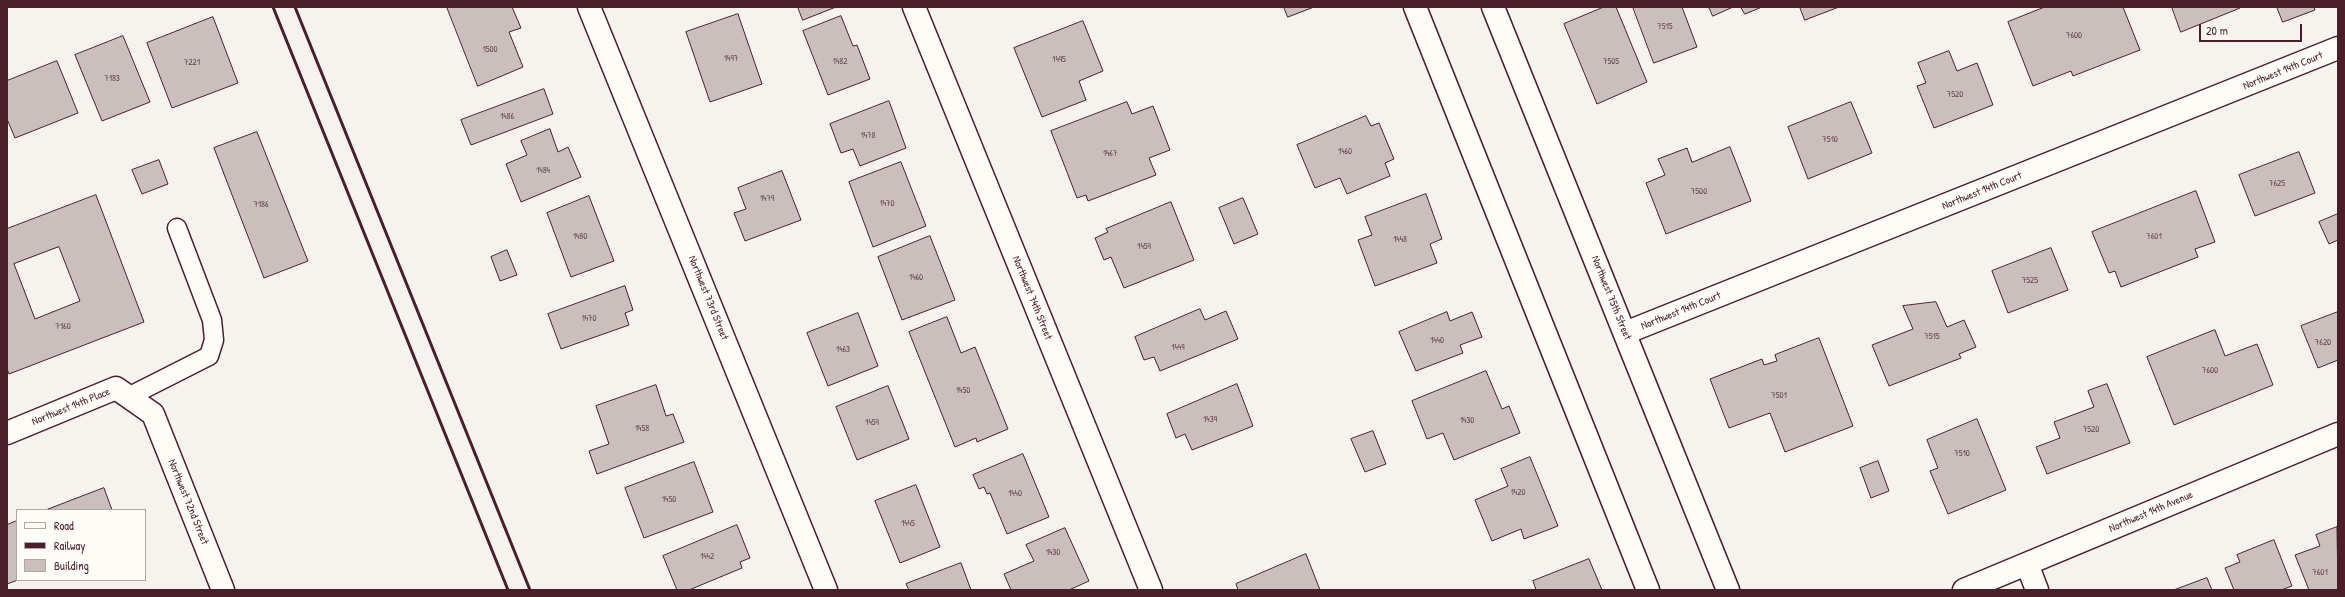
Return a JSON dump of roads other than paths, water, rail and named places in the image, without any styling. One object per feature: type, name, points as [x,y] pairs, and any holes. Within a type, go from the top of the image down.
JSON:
[{"type":"street","name":"Northwest 73rd Street","points":[[589,7],[826,590]]},
{"type":"street","name":"Northwest 74th Street","points":[[914,7],[1151,590]]},
{"type":"street","points":[[1415,7],[1648,590]]},
{"type":"street","name":"Northwest 75th Street","points":[[1493,7],[1728,590]]},
{"type":"street","name":"Northwest 14th Court","points":[[1625,333],[2338,48]]},
{"type":"street","name":"Northwest 14th Place","points":[[7,433],[116,388],[153,414]]},
{"type":"street","name":"Northwest 72nd Street","points":[[153,414],[223,590]]},
{"type":"street","name":"Northwest 14th Avenue","points":[[1964,590],[2338,434]]},
{"type":"street","points":[[2027,564],[2037,590]]},
{"type":"lane","points":[[128,397],[209,356],[211,351],[214,340],[212,320],[176,228]]},
{"type":"railway","points":[[273,7],[508,590]]},
{"type":"railway","points":[[295,7],[530,590]]}]
